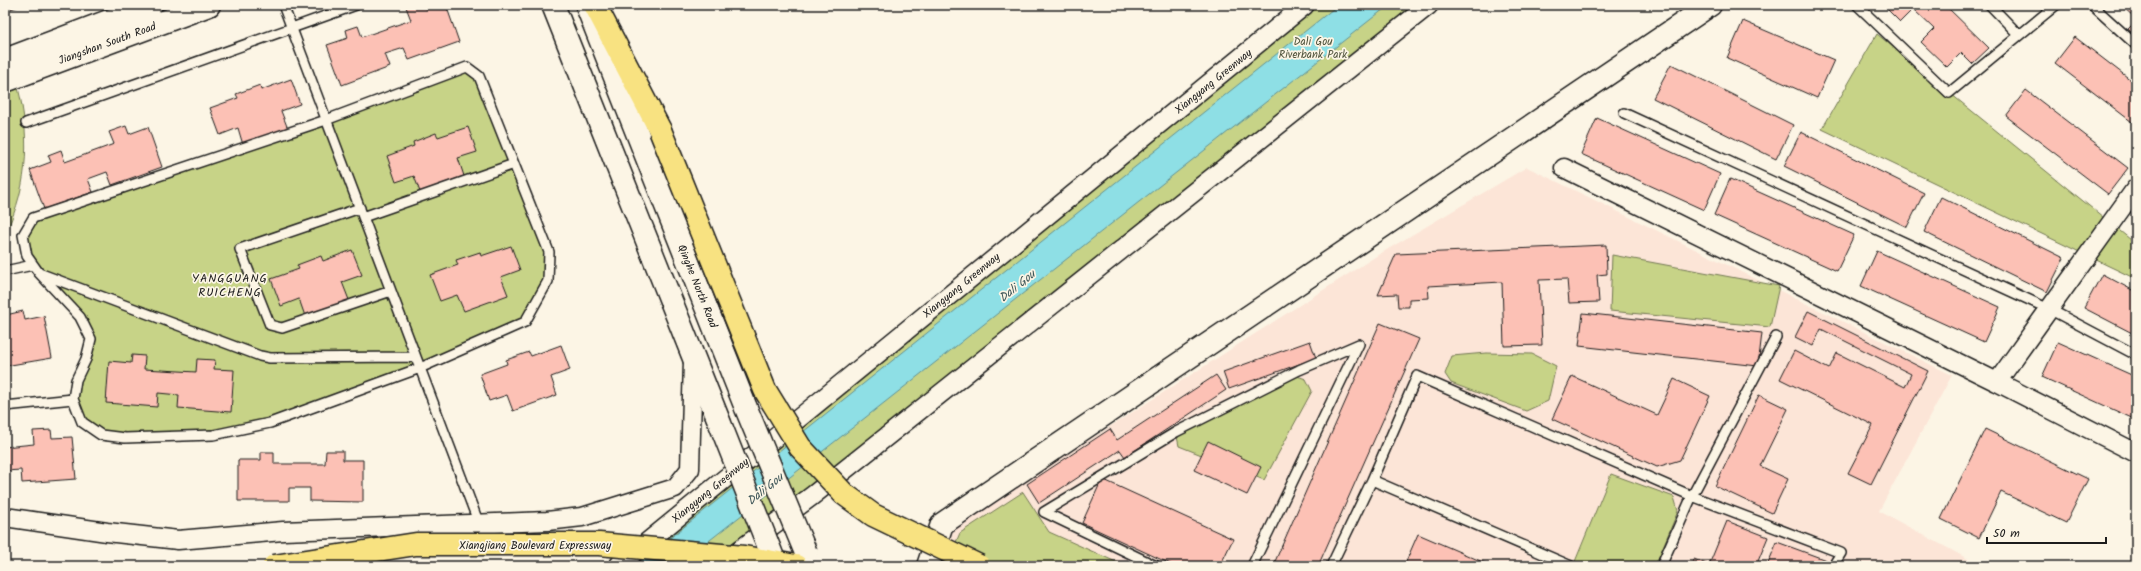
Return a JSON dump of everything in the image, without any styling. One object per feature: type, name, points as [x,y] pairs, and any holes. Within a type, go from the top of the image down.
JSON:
[{"type":"highway","points":[[595,5],[660,130],[765,390],[800,447],[844,494],[873,514],[979,566]]},
{"type":"highway","name":"Xiangjiang Boulevard Expressway","points":[[274,566],[416,544],[599,544],[794,563]]},
{"type":"street","name":"Jiangshan South Road","points":[[5,60],[151,5]]},
{"type":"street","name":"Jiangshan South Road","points":[[5,81],[209,5]]},
{"type":"street","points":[[553,5],[719,421],[794,563]]},
{"type":"street","name":"Qinghe North Road","points":[[586,5],[746,408],[794,563]]},
{"type":"street","name":"Xiangyang Greenway","points":[[618,566],[1305,5]]},
{"type":"street","points":[[718,566],[812,496],[1429,5]]},
{"type":"street","points":[[928,566],[942,524],[1710,5]]},
{"type":"street","points":[[1564,168],[1997,382],[2136,453]]},
{"type":"street","points":[[1997,382],[2136,188]]},
{"type":"street","points":[[5,517],[106,532],[178,540],[283,531],[547,521],[582,517],[675,488],[690,469],[693,357]]},
{"type":"lane","points":[[283,5],[479,524]]},
{"type":"lane","points":[[26,123],[356,5]]},
{"type":"lane","points":[[1856,5],[1949,93],[2056,5]]},
{"type":"lane","points":[[1990,5],[2019,35]]},
{"type":"lane","points":[[2092,5],[2136,45]]},
{"type":"lane","points":[[467,67],[479,76],[514,164],[549,252],[548,280],[525,322],[420,368],[270,423],[213,435],[125,438],[101,435],[82,422],[73,399],[76,380],[86,358],[90,339],[80,317],[39,273],[27,256],[23,235],[33,218],[326,120],[467,67]]},
{"type":"lane","points":[[1624,113],[2049,309],[2136,355]]},
{"type":"lane","points":[[391,291],[282,328],[270,326],[240,248],[361,213],[514,164]]},
{"type":"lane","points":[[5,271],[33,265]]},
{"type":"lane","points":[[39,273],[260,356],[270,358],[416,357]]},
{"type":"lane","points":[[1662,566],[1692,496],[1776,337]]},
{"type":"lane","points":[[1156,566],[1044,512],[1176,432],[1299,370],[1359,344],[1252,566]]},
{"type":"lane","points":[[1331,566],[1372,480],[1417,376],[1692,496],[1841,553],[1833,566]]},
{"type":"lane","points":[[5,406],[73,399]]},
{"type":"lane","points":[[1372,480],[1571,566]]},
{"type":"shaded area","points":[[1527,167],[1952,375],[1879,511],[1981,566],[989,566],[945,546],[950,529],[1378,255]]},
{"type":"green space","name":"Dali Gou Riverbank Park","points":[[1305,5],[1427,5],[715,566],[618,566]]},
{"type":"green space","points":[[1877,34],[2136,244],[2136,279],[1822,129]]},
{"type":"green space","points":[[467,67],[479,76],[549,252],[548,281],[525,322],[270,423],[213,435],[101,435],[82,422],[73,399],[91,339],[80,317],[27,256],[23,235],[33,218]]},
{"type":"green space","points":[[15,77],[24,117],[25,157],[19,196],[5,234],[5,81]]},
{"type":"green space","points":[[1612,255],[1779,286],[1770,327],[1610,311]]},
{"type":"green space","points":[[1486,353],[1532,354],[1556,366],[1548,401],[1526,411],[1451,383],[1445,374],[1452,356]]},
{"type":"green space","points":[[1291,374],[1306,379],[1312,391],[1264,480],[1179,446],[1176,432]]},
{"type":"green space","points":[[1611,474],[1674,497],[1678,511],[1655,566],[1579,566],[1574,564]]},
{"type":"green space","points":[[1023,492],[1049,532],[1125,566],[992,566],[953,549],[960,533]]},
{"type":"water","name":"Dali Gou","points":[[1338,5],[1389,5],[677,566],[635,566]]},
{"type":"building","points":[[5,5],[22,5],[5,11]]},
{"type":"building","points":[[413,5],[425,5],[426,9],[438,5],[446,5],[459,42],[409,60],[404,48],[385,54],[390,67],[342,85],[327,45],[348,38],[346,30],[358,26],[362,37],[411,20],[406,7]]},
{"type":"building","points":[[1883,5],[1945,5],[1989,48],[1972,64],[1961,53],[1947,67],[1921,42],[1934,29],[1913,9],[1900,22]]},
{"type":"building","points":[[2121,5],[2136,5],[2136,19]]},
{"type":"building","points":[[1743,21],[1834,60],[1817,98],[1727,58]]},
{"type":"building","points":[[2136,21],[2136,37],[2128,29]]},
{"type":"building","points":[[2075,37],[2136,84],[2136,125],[2055,63]]},
{"type":"building","points":[[1671,64],[1793,125],[1776,159],[1653,98]]},
{"type":"building","points":[[291,79],[300,104],[281,111],[288,129],[243,145],[238,128],[220,135],[210,108],[238,98],[236,94],[260,85],[261,90]]},
{"type":"building","points":[[2026,90],[2128,168],[2108,194],[2006,116]]},
{"type":"building","points":[[1597,118],[1720,174],[1704,210],[1581,154]]},
{"type":"building","points":[[126,126],[129,134],[148,127],[162,167],[112,185],[107,172],[88,179],[93,192],[44,209],[30,170],[51,162],[48,155],[61,150],[65,162],[114,144],[109,132]]},
{"type":"building","points":[[468,127],[477,152],[458,158],[464,176],[420,192],[414,176],[396,182],[387,156],[414,146],[413,142],[436,133],[438,137]]},
{"type":"building","points":[[1801,132],[1924,193],[1907,227],[1784,166]]},
{"type":"building","points":[[1730,179],[1854,235],[1837,271],[1714,215]]},
{"type":"building","points":[[1941,197],[2064,258],[2047,292],[1924,232]]},
{"type":"building","points":[[1606,245],[1607,274],[1597,275],[1599,302],[1569,303],[1567,279],[1539,280],[1542,345],[1504,346],[1502,282],[1428,286],[1429,298],[1409,299],[1409,307],[1398,307],[1397,294],[1378,295],[1396,254]]},
{"type":"building","points":[[511,246],[520,270],[501,277],[508,295],[464,311],[457,295],[440,301],[430,275],[458,265],[456,260],[480,252],[481,256]]},
{"type":"building","points":[[352,250],[362,275],[342,282],[349,300],[305,316],[299,299],[281,306],[271,279],[299,269],[297,265],[321,256],[323,261]]},
{"type":"building","points":[[1877,251],[2000,307],[1984,342],[1861,286]]},
{"type":"building","points":[[2102,274],[2136,292],[2136,335],[2084,308]]},
{"type":"building","points":[[23,311],[25,320],[44,316],[52,358],[5,366],[5,328],[8,327],[6,315]]},
{"type":"building","points":[[1808,311],[1928,371],[1871,484],[1848,473],[1873,425],[1780,379],[1794,351],[1829,369],[1837,353],[1905,387],[1911,374],[1821,329],[1813,346],[1795,337]]},
{"type":"building","points":[[1583,313],[1762,333],[1758,366],[1579,346]]},
{"type":"building","points":[[1380,323],[1419,339],[1318,566],[1273,566]]},
{"type":"building","points":[[1310,341],[1316,358],[1229,389],[1223,372]]},
{"type":"building","points":[[2058,342],[2136,377],[2136,420],[2042,377]]},
{"type":"building","points":[[561,345],[570,370],[551,377],[557,395],[513,411],[507,395],[489,401],[480,374],[507,364],[506,360],[529,352],[531,356]]},
{"type":"building","points":[[132,355],[145,356],[144,369],[196,372],[197,359],[215,360],[214,369],[234,370],[231,412],[178,408],[179,395],[158,393],[157,407],[106,403],[109,361],[131,363]]},
{"type":"building","points":[[1216,375],[1226,390],[1125,457],[1120,450],[1039,503],[1027,484],[1110,429],[1117,440]]},
{"type":"building","points":[[1572,376],[1657,415],[1674,379],[1710,396],[1680,460],[1657,467],[1552,419]]},
{"type":"building","points":[[1759,395],[1788,409],[1760,466],[1788,479],[1772,513],[1715,486]]},
{"type":"building","points":[[1985,429],[2088,479],[2066,523],[2001,492],[1979,538],[1941,519]]},
{"type":"building","points":[[51,430],[52,438],[72,437],[76,479],[22,483],[21,470],[5,471],[5,447],[34,444],[33,431]]},
{"type":"building","points":[[1208,441],[1261,467],[1247,495],[1194,470]]},
{"type":"building","points":[[326,451],[343,451],[343,460],[363,460],[363,502],[310,501],[310,488],[289,488],[289,501],[238,501],[238,460],[261,460],[261,452],[274,452],[274,464],[325,464]]},
{"type":"building","points":[[1102,479],[1233,539],[1220,566],[1175,566],[1082,523]]},
{"type":"building","points":[[1727,521],[1768,537],[1756,566],[1691,566],[1694,559],[1709,565]]},
{"type":"building","points":[[1418,534],[1492,566],[1404,566]]},
{"type":"building","points":[[1777,542],[1826,560],[1823,566],[1767,566]]},
{"type":"district","name":"YANGGUANG RUICHENG","points":[[230,285]]}]
